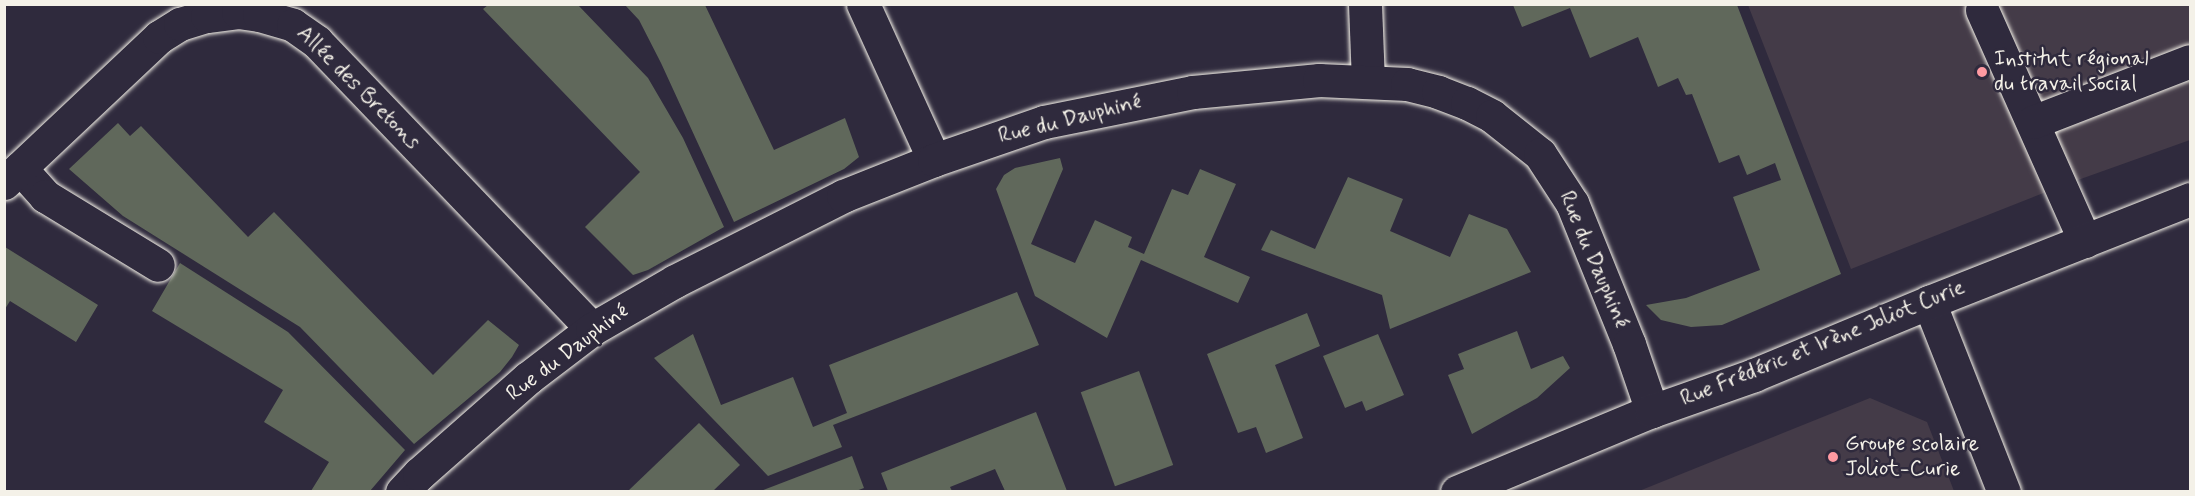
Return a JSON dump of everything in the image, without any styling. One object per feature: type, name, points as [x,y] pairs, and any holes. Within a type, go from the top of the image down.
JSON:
[{"type":"street","points":[[863,4],[934,160]]},
{"type":"street","points":[[1365,4],[1368,82]]},
{"type":"street","points":[[1982,10],[2085,241]]},
{"type":"street","name":"Allée des Bretons","points":[[12,176],[159,37],[180,24],[207,16],[238,12],[293,25],[317,42],[592,329]]},
{"type":"street","points":[[2033,122],[2190,61]]},
{"type":"street","name":"Rue du Dauphiné","points":[[402,492],[419,474],[528,378],[592,329],[622,310],[766,232],[843,196],[934,160],[1044,122],[1142,101],[1268,83],[1319,80],[1407,84],[1467,103],[1516,133],[1540,154],[1572,203],[1629,344],[1652,411]]},
{"type":"street","points":[[12,176],[158,265]]},
{"type":"street","name":"Rue Frédéric et Irène Joliot Curie","points":[[1457,492],[1652,411],[1754,375],[1929,302],[2190,199]]},
{"type":"street","points":[[1929,302],[2004,492]]},
{"type":"shaded area","name":"Institut régional du travail social","points":[[1748,5],[2190,5],[2190,140],[2061,186],[1851,269]]},
{"type":"shaded area","name":"Groupe scolaire Joliot-Curie","points":[[1870,398],[1927,422],[1954,491],[1639,491]]},
{"type":"green space","points":[[488,5],[578,5],[648,78],[683,138],[724,227],[648,270],[633,275],[585,227],[640,172],[483,9]]},
{"type":"green space","points":[[625,5],[705,5],[774,150],[845,118],[859,157],[844,169],[734,222],[661,63],[639,20]]},
{"type":"green space","points":[[1513,5],[1737,5],[1841,274],[1722,325],[1691,327],[1661,320],[1646,305],[1686,298],[1760,270],[1733,197],[1781,180],[1775,163],[1747,175],[1739,155],[1719,163],[1692,94],[1686,95],[1678,78],[1658,87],[1638,37],[1590,58],[1570,8],[1522,27]]},
{"type":"green space","points":[[118,123],[130,136],[141,126],[248,237],[274,212],[433,375],[488,320],[519,345],[500,372],[414,444],[300,327],[123,216],[69,169]]},
{"type":"green space","points":[[1060,158],[1063,169],[1031,244],[1075,263],[1095,220],[1132,237],[1128,247],[1144,254],[1172,189],[1188,195],[1200,169],[1236,184],[1204,257],[1250,277],[1238,303],[1141,260],[1107,338],[1035,296],[996,189],[1004,175],[1015,168]]},
{"type":"green space","points":[[1348,177],[1403,199],[1390,231],[1450,257],[1469,214],[1507,229],[1531,272],[1390,329],[1382,295],[1261,250],[1271,230],[1315,249]]},
{"type":"green space","points":[[5,247],[98,305],[76,342],[10,301],[5,309]]},
{"type":"green space","points":[[180,263],[288,332],[405,450],[370,491],[311,491],[329,462],[264,422],[283,390],[152,311]]},
{"type":"green space","points":[[1017,292],[1039,345],[833,425],[842,447],[768,476],[654,358],[693,334],[721,405],[793,377],[813,427],[847,413],[829,365]]},
{"type":"green space","points":[[1307,313],[1320,346],[1275,365],[1303,438],[1266,453],[1256,427],[1238,433],[1207,354]]},
{"type":"green space","points":[[1517,331],[1531,369],[1563,356],[1570,368],[1537,398],[1472,434],[1448,375],[1464,369],[1458,354]]},
{"type":"green space","points":[[1378,334],[1404,395],[1366,411],[1362,401],[1345,408],[1323,356]]},
{"type":"green space","points":[[1139,371],[1173,465],[1115,486],[1081,392]]},
{"type":"green space","points":[[1036,412],[1067,491],[1005,491],[995,469],[950,487],[952,491],[888,491],[881,473]]},
{"type":"green space","points":[[699,423],[740,465],[713,491],[628,491]]},
{"type":"green space","points":[[852,456],[864,488],[856,491],[761,491]]},
{"type":"place","name":"Institut régional du travail social","points":[[1982,72]]},
{"type":"place","name":"Groupe scolaire Joliot-Curie","points":[[1833,457]]}]
